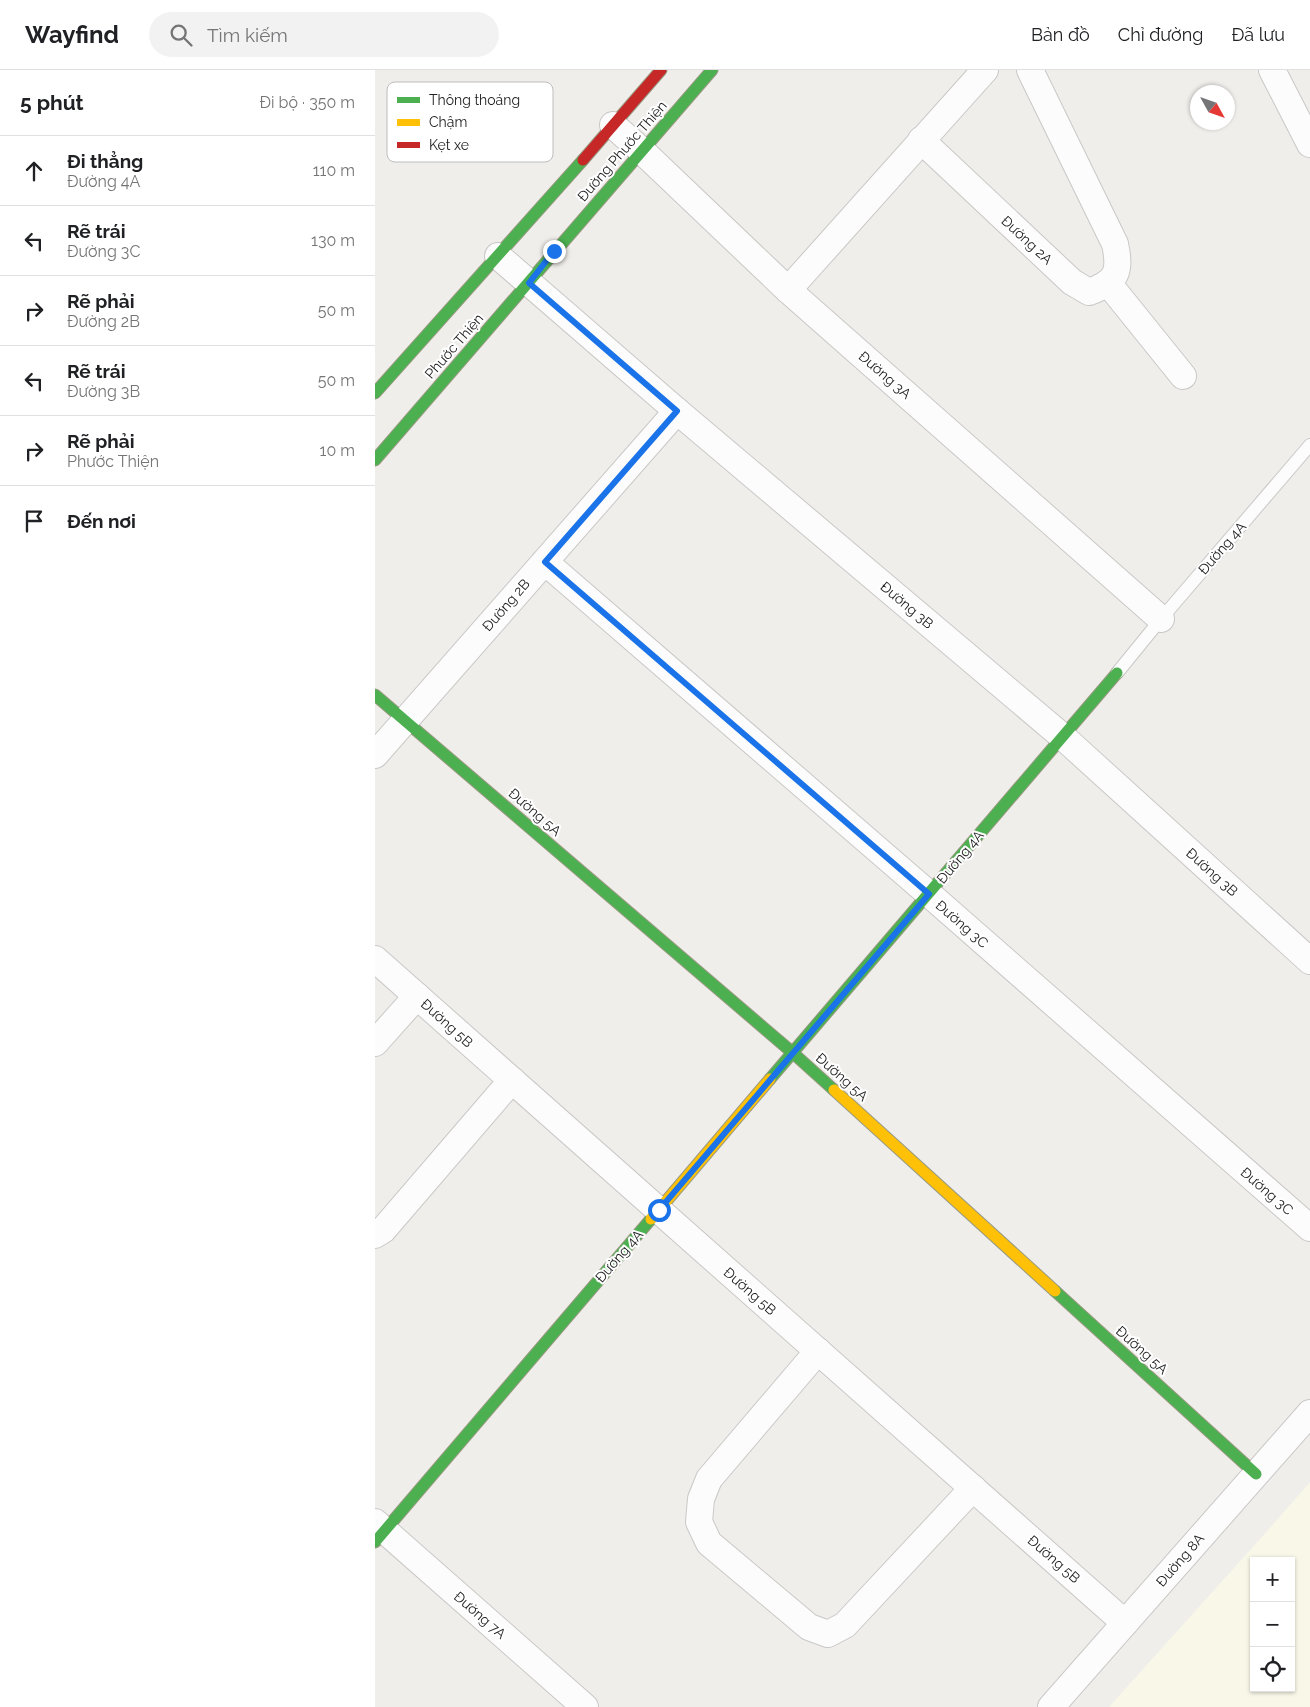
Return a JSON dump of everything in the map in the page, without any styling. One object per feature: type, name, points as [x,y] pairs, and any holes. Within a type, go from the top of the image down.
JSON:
[{"type":"street","name":"Đường Phước Thiện","points":[[525,227],[661,70]]},
{"type":"street","name":"Đường Phước Thiện","points":[[554,251],[713,70]]},
{"type":"street","points":[[789,290],[985,70]]},
{"type":"street","points":[[1030,70],[1115,244],[1119,262],[1115,278],[1108,282],[1183,376]]},
{"type":"street","points":[[1272,70],[1310,144]]},
{"type":"street","name":"Đường 3A","points":[[613,125],[789,290],[1161,619]]},
{"type":"street","name":"Đường 2A","points":[[921,140],[1072,282],[1089,292],[1102,288],[1108,282]]},
{"type":"street","name":"Phước Thiện","points":[[375,393],[525,227]]},
{"type":"street","name":"Phước Thiện","points":[[375,460],[529,283],[554,251]]},
{"type":"street","name":"Đường 3B","points":[[498,256],[677,411],[1063,737],[1310,961]]},
{"type":"street","name":"Đường 2B","points":[[375,755],[677,411]]},
{"type":"street","name":"Đường 3C","points":[[545,562],[929,894],[1310,1228]]},
{"type":"street","name":"Đường 4A","points":[[378,1532],[659,1210],[1117,673]]},
{"type":"street","name":"Đường 5A","points":[[375,695],[793,1053],[1256,1474]]},
{"type":"street","name":"Đường 5B","points":[[375,960],[1125,1623]]},
{"type":"street","points":[[375,1043],[417,996]]},
{"type":"street","points":[[375,1235],[383,1230],[511,1080]]},
{"type":"street","points":[[818,1351],[709,1479],[701,1499],[699,1522],[709,1543],[809,1627],[828,1634],[845,1625],[973,1488]]},
{"type":"street","name":"Đường 8A","points":[[1051,1707],[1310,1413]]},
{"type":"street","name":"Đường 7A","points":[[378,1532],[585,1707]]},
{"type":"lane","name":"Đường 4A","points":[[1117,673],[1310,445]]},
{"type":"shaded area","points":[[1310,1482],[1310,1707],[1109,1707],[1269,1529]]},
{"type":"traffic: fast","points":[[375,460],[712,70]]},
{"type":"traffic: fast","points":[[375,393],[583,160]]},
{"type":"traffic: fast","points":[[770,1079],[1117,673]]},
{"type":"traffic: fast","points":[[375,695],[834,1090]]},
{"type":"traffic: fast","points":[[375,1542],[651,1219]]},
{"type":"traffic: fast","points":[[1055,1291],[1256,1474]]},
{"type":"traffic: slow","points":[[651,1219],[770,1079]]},
{"type":"traffic: slow","points":[[834,1090],[1055,1291]]},
{"type":"traffic: jam","points":[[583,160],[661,70]]},
{"type":"route","points":[[554,251],[529,283],[677,411],[545,562],[929,894],[659,1210]]}]
